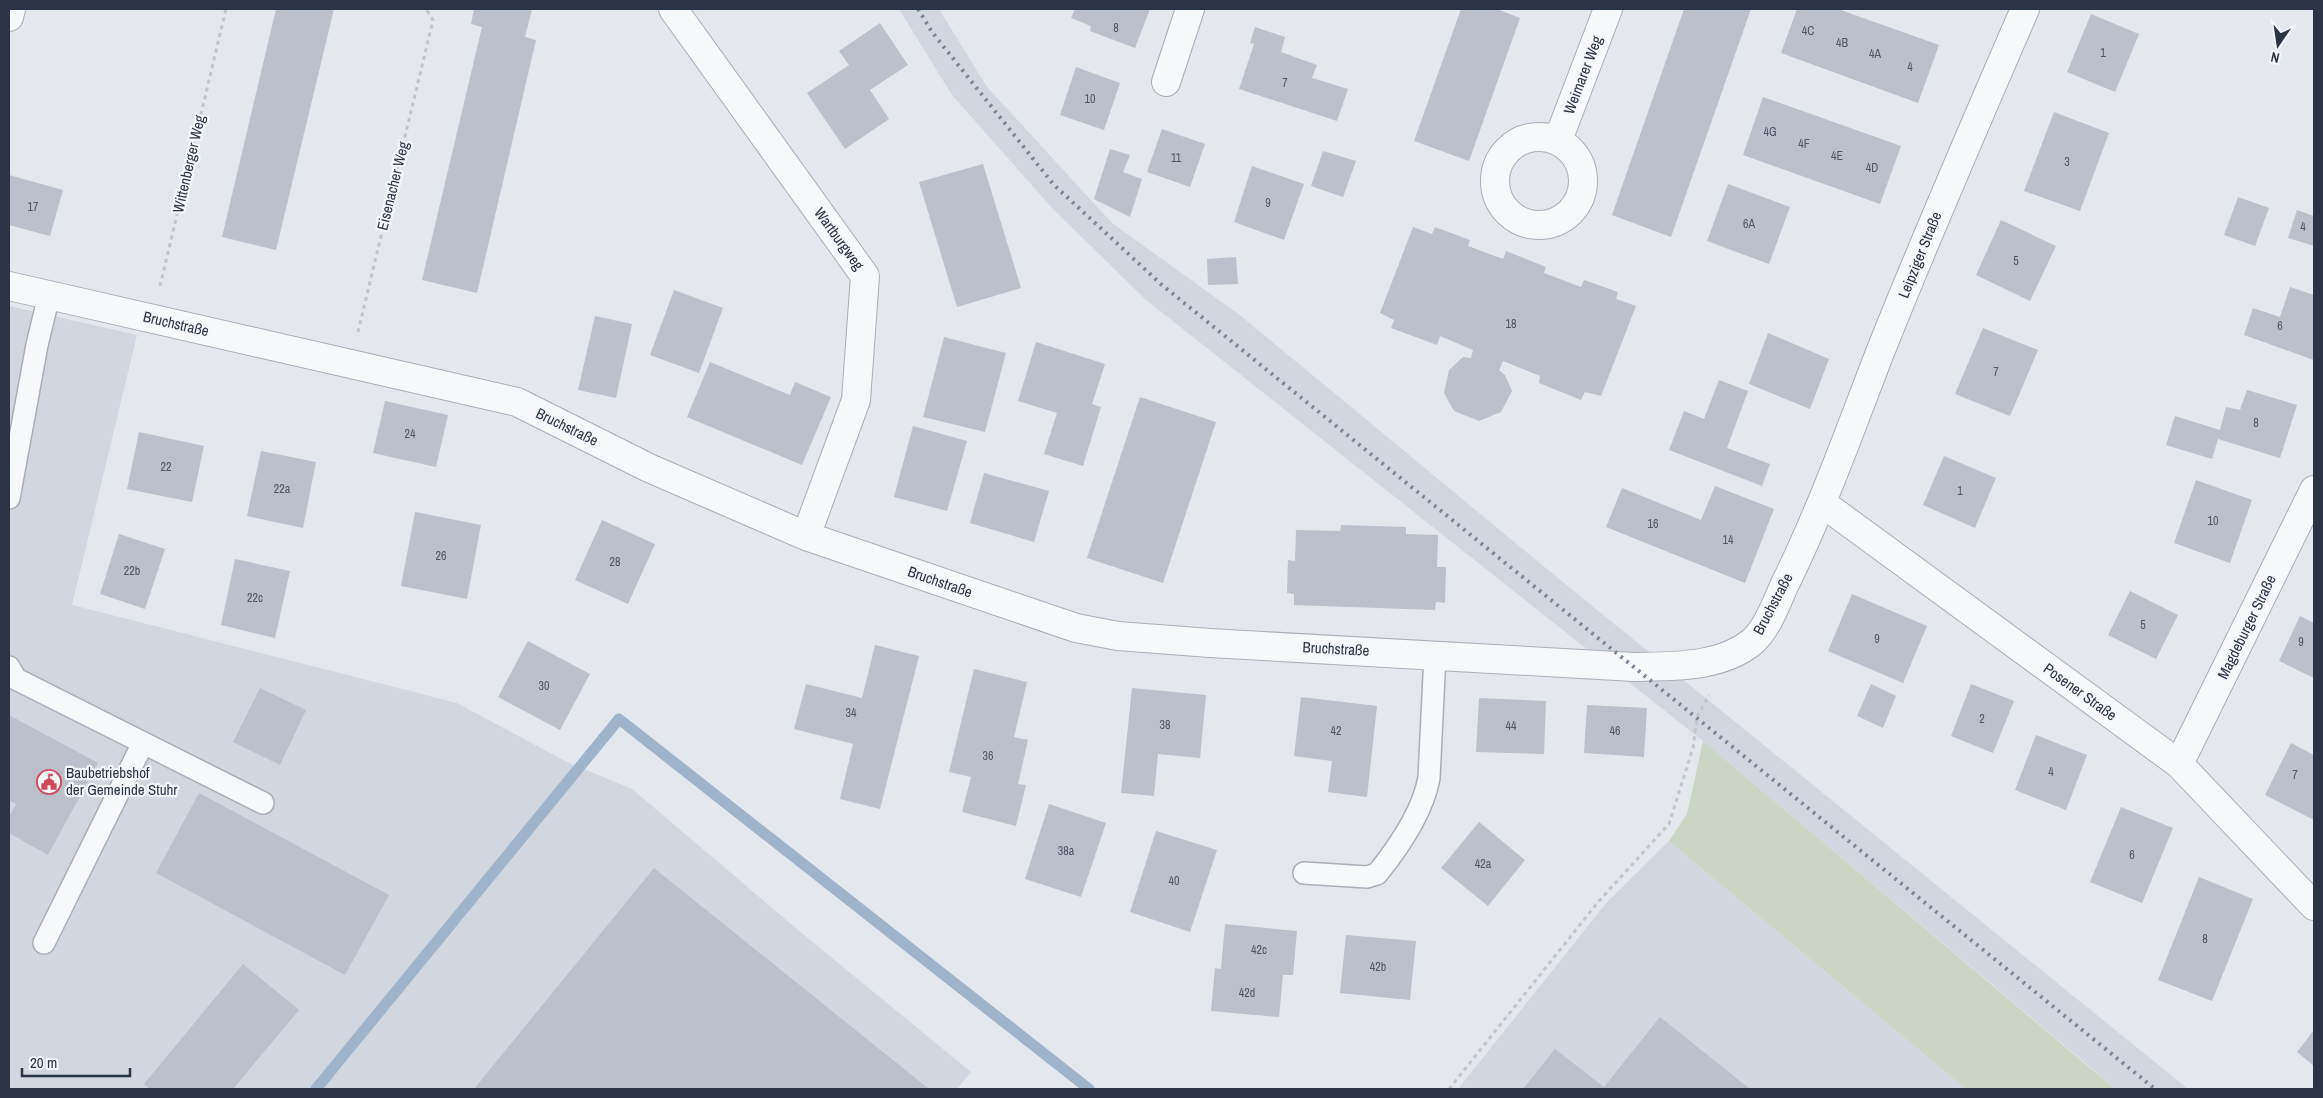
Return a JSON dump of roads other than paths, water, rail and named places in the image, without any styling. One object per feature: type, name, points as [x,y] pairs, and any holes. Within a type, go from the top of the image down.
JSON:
[{"type":"street","points":[[9,17],[11,9]]},
{"type":"street","name":"Wartburgweg","points":[[673,9],[865,276],[856,400],[806,536]]},
{"type":"street","points":[[1166,82],[1190,9]]},
{"type":"street","name":"Weimarer Weg","points":[[1558,140],[1608,9]]},
{"type":"street","name":"Leipziger Straße","points":[[1822,503],[1938,208],[2025,9]]},
{"type":"street","name":"Bruchstraße","points":[[9,286],[517,402],[649,468],[806,536],[1076,628],[1118,636],[1634,667],[1676,666],[1714,661],[1736,653],[1753,641],[1762,630],[1822,503]]},
{"type":"street","name":"Magdeburger Straße","points":[[2180,764],[2314,490]]},
{"type":"street","name":"Posener Straße","points":[[1822,503],[2180,764],[2314,906]]},
{"type":"lane","points":[[9,498],[37,345],[49,295]]},
{"type":"lane","points":[[1304,873],[1367,877],[1377,874],[1417,812],[1426,796],[1429,778],[1435,655]]},
{"type":"lane","points":[[9,667],[16,679],[263,803]]},
{"type":"lane","points":[[44,943],[143,743]]},
{"type":"waterway","points":[[316,1089],[619,719],[1089,1089]]},
{"type":"railway","points":[[918,9],[932,32],[1054,185],[1162,285],[2155,1089]]},
{"type":"place","name":"Baubetriebshof der Gemeinde Stuhr","points":[[49,782]]}]
